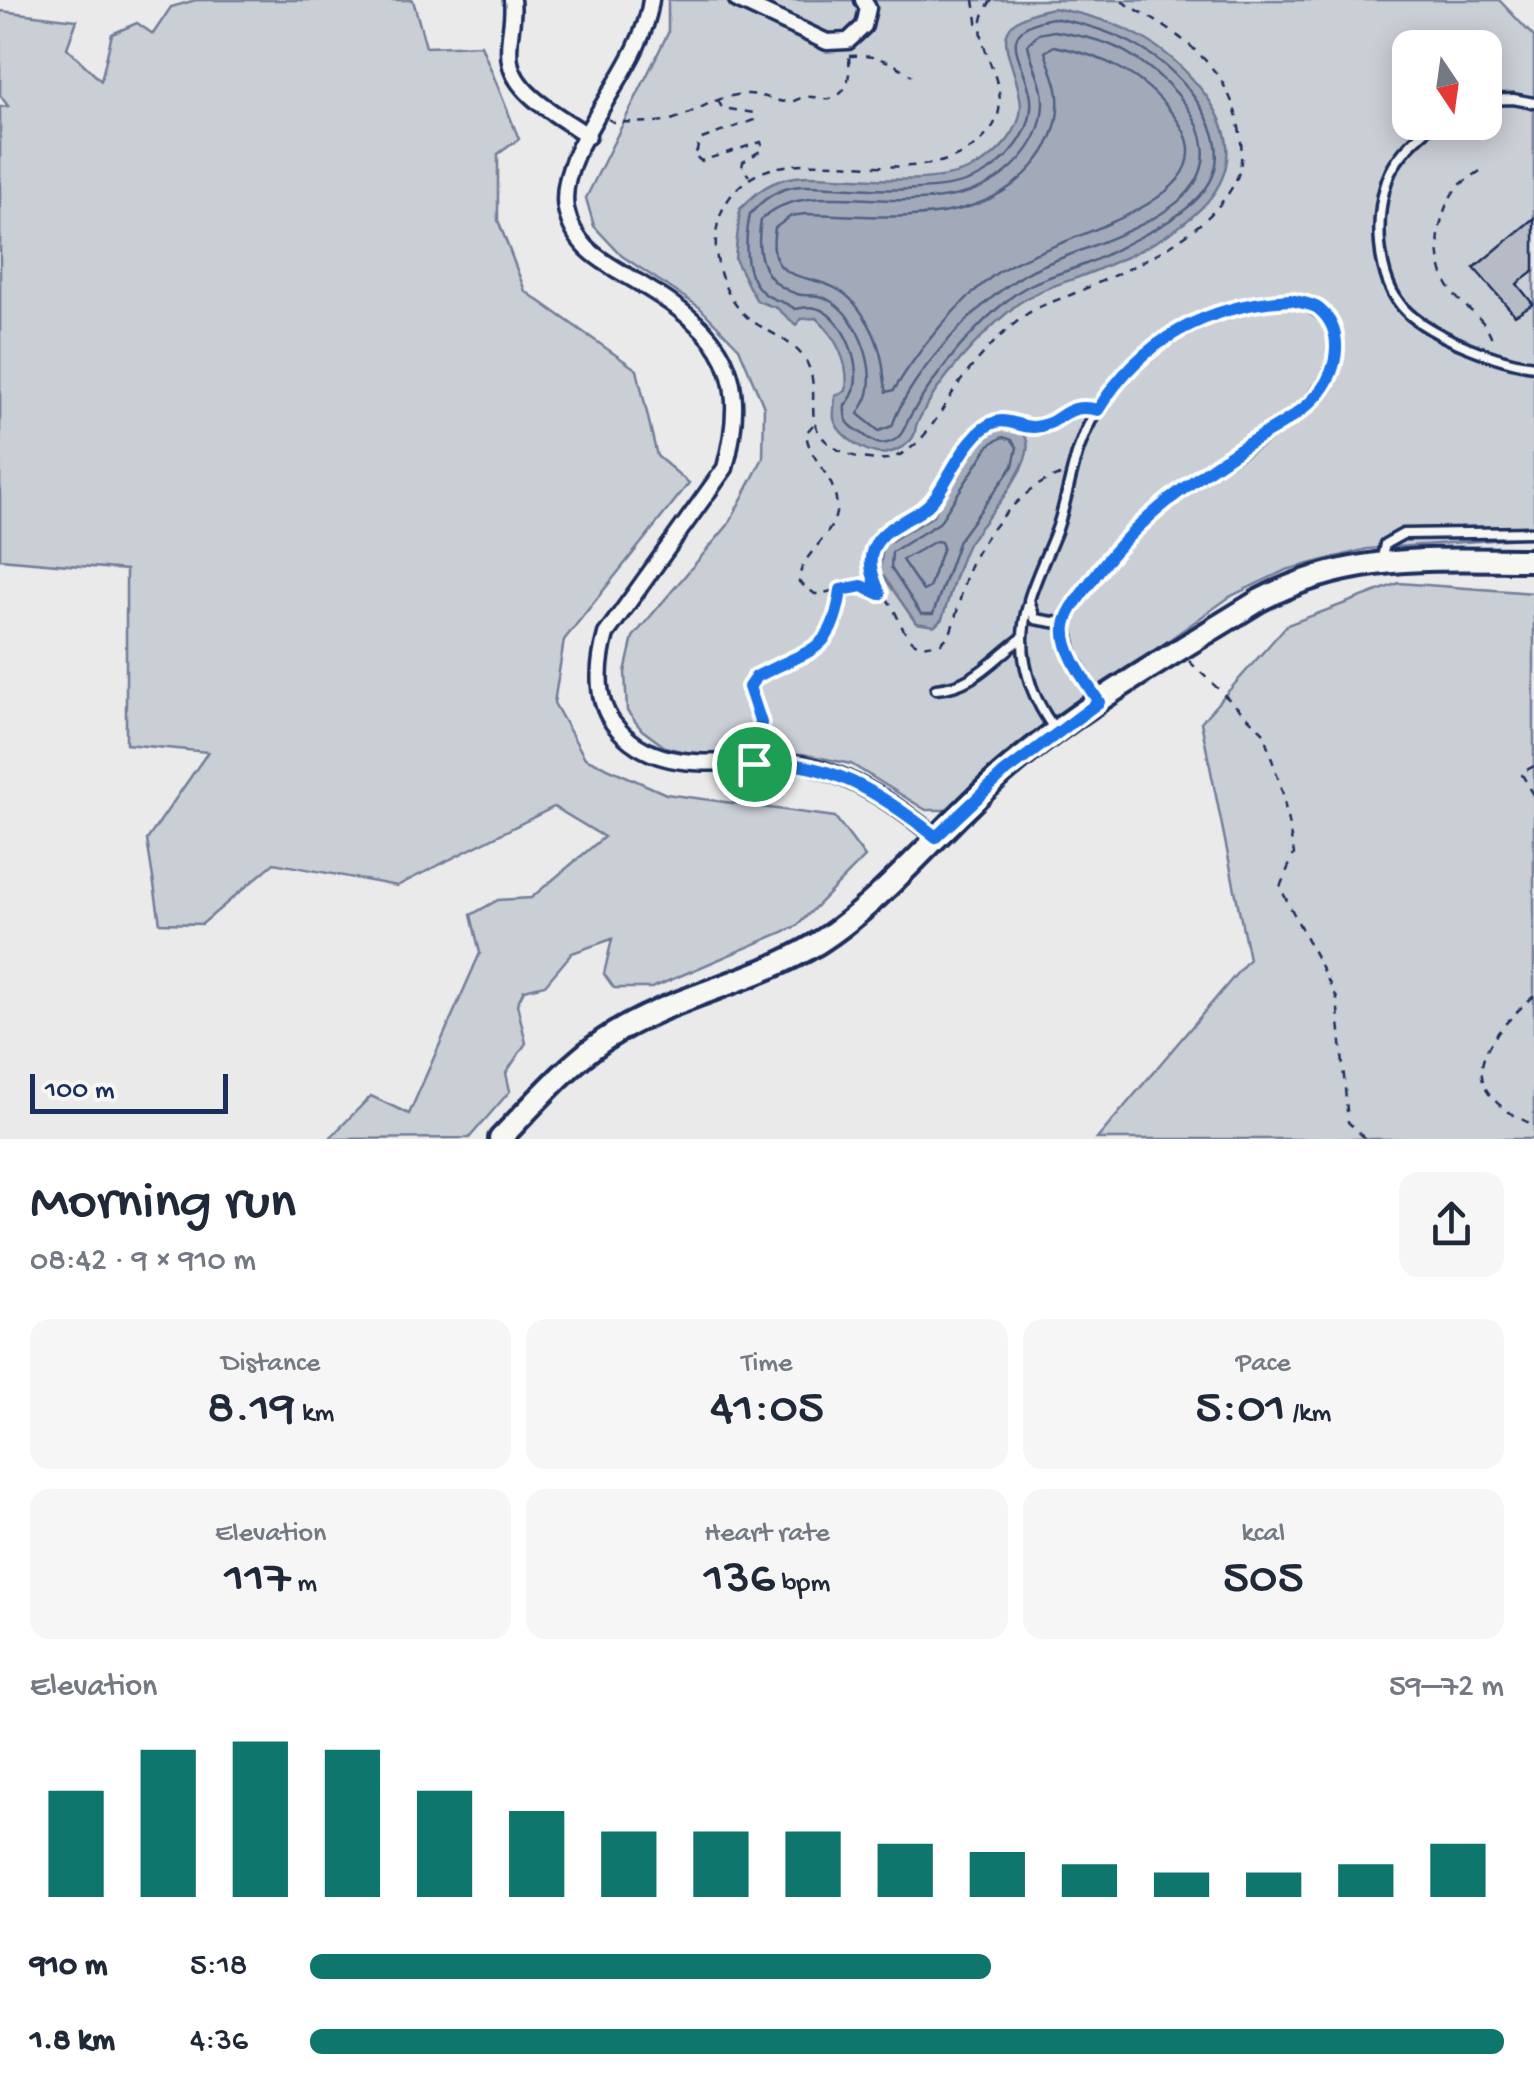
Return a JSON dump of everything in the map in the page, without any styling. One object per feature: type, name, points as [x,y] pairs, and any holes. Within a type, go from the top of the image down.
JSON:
[{"type":"main road","points":[[500,1139],[571,1067],[605,1040],[643,1019],[820,942],[1003,774],[1056,732],[1291,584],[1332,570],[1381,562],[1534,560]]},
{"type":"street","points":[[512,0],[510,64],[516,79],[588,136]]},
{"type":"street","points":[[651,0],[636,54],[567,174],[566,207],[575,235],[591,255],[675,303],[708,334],[724,356],[732,380],[735,410],[725,468],[606,634],[598,662],[607,715],[626,740],[657,756],[708,764],[806,765],[850,778],[936,837]]},
{"type":"street","points":[[736,0],[827,42],[848,42],[864,26],[868,8],[863,0]]},
{"type":"lane","points":[[1502,99],[1534,102]]},
{"type":"lane","points":[[1414,140],[1391,171],[1380,205],[1383,259],[1391,289],[1407,312],[1435,330],[1494,356],[1534,366]]},
{"type":"lane","points":[[1056,732],[1030,683],[1021,655],[1021,639],[1029,600],[1056,532],[1078,449],[1098,410],[1129,368],[1184,326],[1221,310],[1257,301],[1290,300],[1318,309],[1336,336],[1336,364],[1319,393],[1286,423],[1178,492],[1100,569],[1065,624],[1072,654],[1099,702]]},
{"type":"lane","points":[[1381,562],[1385,544],[1403,534],[1534,532]]},
{"type":"lane","points":[[1029,600],[1036,619],[1065,624]]},
{"type":"lane","points":[[936,689],[958,687],[1021,639]]},
{"type":"path","points":[[974,0],[979,31],[998,79],[1000,98],[988,132],[951,158],[902,165],[789,164],[770,168],[735,189],[718,223],[718,266],[732,300],[744,314],[805,360],[811,377],[814,424],[832,447],[870,460],[900,455],[927,431],[964,376],[1026,315],[1134,264],[1207,222],[1236,182],[1242,142],[1231,94],[1203,56],[1158,21],[1119,0]]},
{"type":"path","points":[[979,31],[982,14],[992,0]]},
{"type":"path","points":[[600,114],[612,122],[662,122],[698,106],[748,94],[788,102],[807,96],[831,100],[846,86],[850,72],[848,56],[894,62],[912,76]]},
{"type":"path","points":[[718,100],[722,108],[754,113],[754,120],[699,140],[693,154],[701,161],[761,142],[763,149],[743,162],[750,178]]},
{"type":"path","points":[[1480,171],[1456,189],[1440,224],[1440,260],[1450,289],[1491,332],[1494,356]]},
{"type":"path","points":[[880,594],[870,564],[881,536],[932,502],[967,447],[985,428],[996,422],[1036,427],[1081,405],[1098,410]]},
{"type":"path","points":[[814,424],[806,433],[807,448],[831,479],[836,511],[832,525],[799,572],[800,582],[815,594],[862,586],[880,594],[895,609],[907,637],[922,646],[949,636],[970,565],[1000,520],[1042,483],[1056,475],[1072,474]]},
{"type":"path","points":[[754,764],[761,723],[749,687],[756,677],[824,643],[832,631],[841,590]]},
{"type":"path","points":[[1179,651],[1263,732],[1282,790],[1294,854],[1280,886],[1337,998],[1348,1122],[1366,1139]]},
{"type":"path","points":[[1534,766],[1521,773],[1534,795]]},
{"type":"path","points":[[1534,996],[1510,1017],[1482,1056],[1481,1079],[1494,1100],[1534,1125]]},
{"type":"shaded area","points":[[196,0],[413,0],[426,47],[481,45],[519,139],[498,154],[498,220],[525,291],[637,370],[657,456],[689,483],[564,640],[554,703],[585,758],[666,794],[835,817],[865,857],[797,926],[652,988],[614,988],[604,974],[612,939],[572,953],[545,985],[524,990],[517,1004],[526,1043],[506,1073],[510,1091],[469,1138],[329,1139],[371,1096],[409,1114],[480,953],[471,915],[498,900],[531,898],[604,837],[554,807],[397,886],[274,863],[202,924],[160,923],[147,840],[208,752],[126,744],[126,570],[0,559],[0,107],[8,106],[0,95],[0,11],[77,20],[67,48],[101,81],[112,34],[137,23],[153,34],[171,7]]},
{"type":"shaded area","points":[[668,0],[1499,0],[1534,37],[1534,537],[1367,549],[1286,570],[1231,596],[1035,735],[953,810],[926,810],[851,764],[802,754],[693,754],[665,747],[642,730],[627,711],[625,672],[633,637],[728,525],[763,458],[764,407],[739,348],[699,307],[622,256],[594,226],[586,198],[668,33]]},
{"type":"shaded area","points":[[1399,583],[1534,593],[1534,1139],[1097,1139],[1249,959],[1201,722],[1287,625]]},
{"type":"water","points":[[1053,8],[1099,19],[1139,36],[1158,47],[1191,78],[1207,97],[1224,130],[1227,159],[1219,185],[1201,208],[1150,245],[1043,290],[1015,306],[948,375],[909,442],[888,453],[864,449],[842,432],[834,419],[835,396],[846,391],[847,381],[844,361],[830,333],[816,318],[801,319],[796,325],[777,308],[757,301],[749,287],[735,259],[740,209],[766,187],[791,178],[924,179],[958,173],[982,163],[1008,140],[1019,119],[1020,97],[1008,52],[1008,30],[1030,14]]},
{"type":"water","points":[[1003,427],[1021,432],[1027,444],[1025,460],[968,544],[942,619],[935,626],[916,623],[880,571],[883,546],[932,517],[983,436]]},
{"type":"building","points":[[1534,218],[1534,271],[1517,284],[1533,304],[1515,315],[1474,268]]},
{"type":"route","points":[[1290,300],[1318,309],[1336,336],[1336,364],[1319,393],[1286,423],[1178,492],[1131,535],[1077,602],[1065,624],[1067,640],[1099,702],[1003,774],[936,837],[850,778],[806,765],[754,764],[761,723],[749,687],[756,677],[824,643],[838,613],[841,590],[862,586],[880,594],[870,564],[881,536],[932,502],[967,447],[985,428],[996,422],[1036,427],[1081,405],[1098,410],[1129,368],[1154,346],[1184,326],[1221,310],[1257,301],[1290,300]]}]
